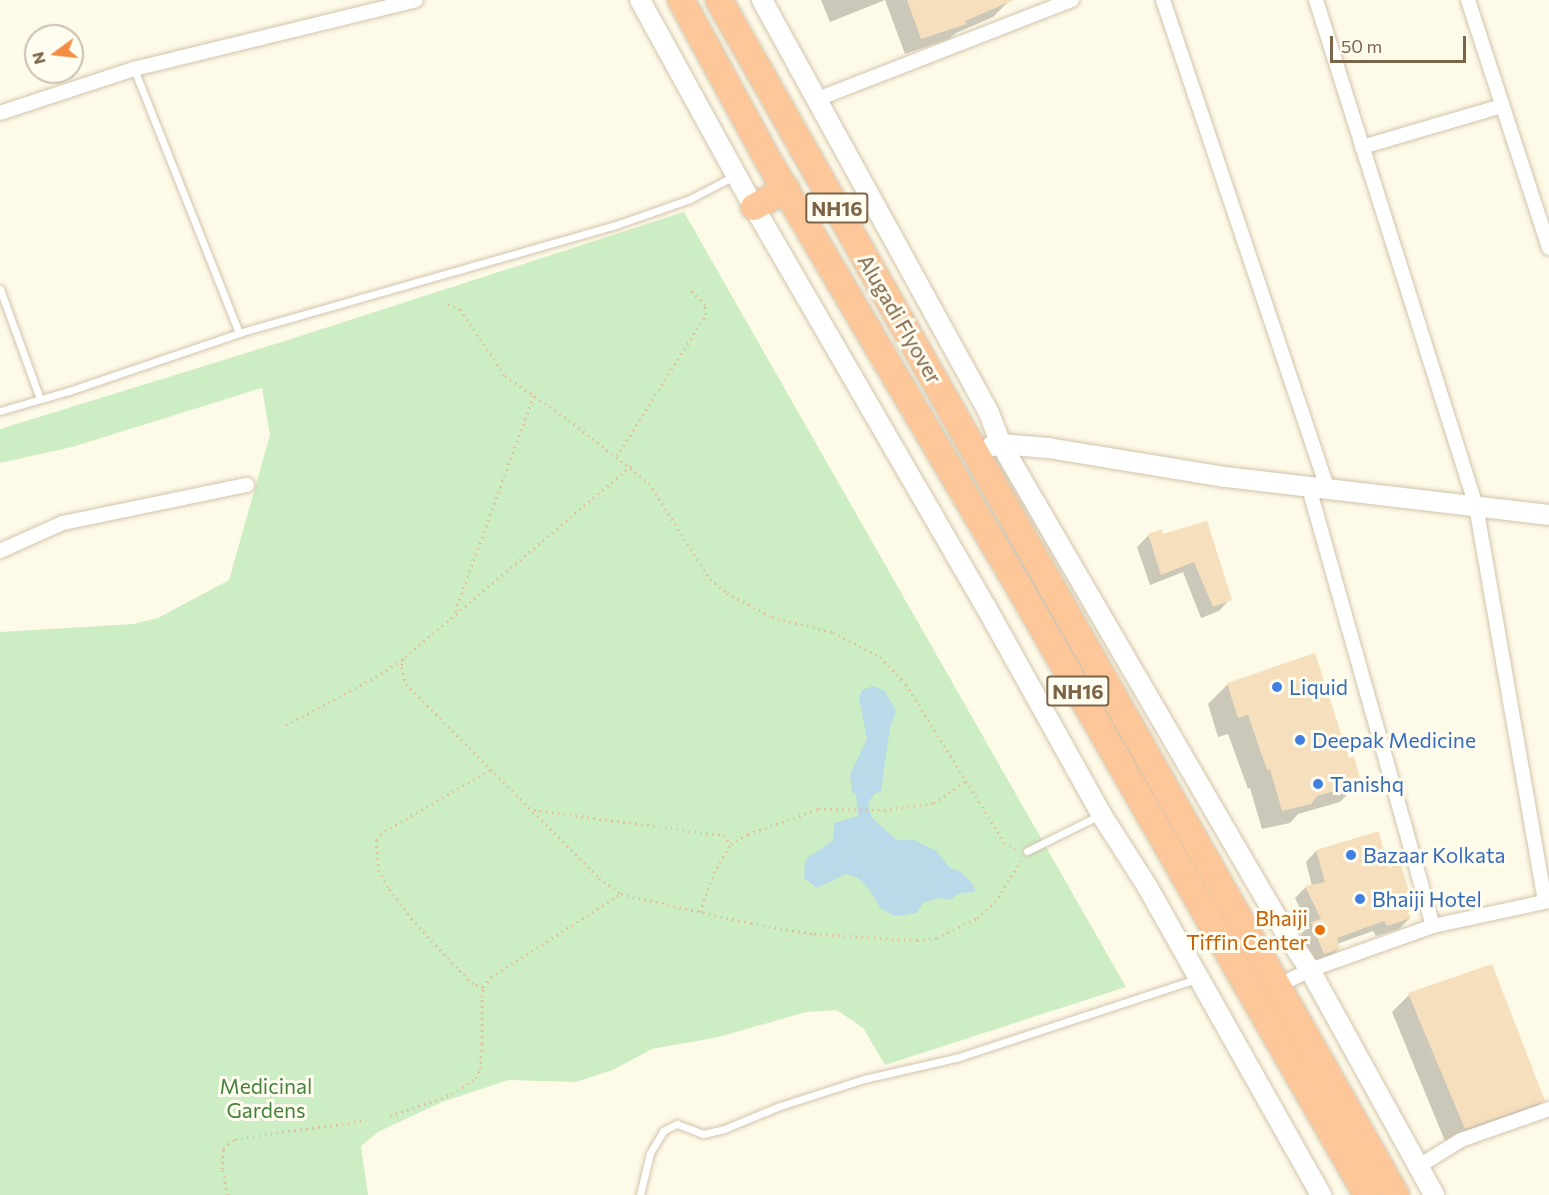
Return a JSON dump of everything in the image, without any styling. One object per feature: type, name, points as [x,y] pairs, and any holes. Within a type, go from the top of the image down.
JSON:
[{"type":"highway","name":"NH16","points":[[681,0],[786,189],[1022,592],[1367,1195]]},
{"type":"highway","name":"Alugadi Flyover","points":[[719,0],[975,451]]},
{"type":"highway","points":[[754,207],[786,189]]},
{"type":"highway","name":"NH16","points":[[975,451],[1396,1195]]},
{"type":"street","points":[[0,113],[134,69],[416,0]]},
{"type":"street","points":[[640,0],[754,207],[986,607],[1101,814],[1147,886],[1321,1195]]},
{"type":"street","points":[[762,0],[989,413],[1001,444],[1285,932],[1310,970],[1434,1195]]},
{"type":"street","points":[[815,100],[1072,0]]},
{"type":"street","points":[[1163,0],[1319,489],[1433,926]]},
{"type":"street","points":[[1278,986],[1310,970],[1433,926],[1547,901],[1476,506],[1316,0]]},
{"type":"street","points":[[1468,0],[1549,248]]},
{"type":"street","points":[[1362,147],[1502,106]]},
{"type":"street","points":[[975,451],[1001,444],[1048,448],[1226,477],[1549,515]]},
{"type":"street","points":[[0,550],[63,522],[247,485]]},
{"type":"street","points":[[1417,1164],[1424,1163],[1461,1140],[1549,1109]]},
{"type":"lane","points":[[134,69],[239,333]]},
{"type":"lane","points":[[0,411],[69,392],[239,333],[613,226],[690,199],[737,174]]},
{"type":"lane","points":[[0,289],[40,399]]},
{"type":"lane","points":[[1027,850],[1101,814]]},
{"type":"lane","points":[[640,1195],[650,1153],[663,1131],[670,1127],[684,1125],[703,1134],[724,1130],[780,1106],[864,1079],[956,1058],[1199,978]]},
{"type":"path","points":[[617,456],[706,314],[705,305],[690,289]]},
{"type":"path","points":[[404,658],[400,667],[406,684],[599,878],[621,894],[814,934],[917,940],[937,938],[977,918],[995,902],[1027,850],[1015,849],[1004,842],[906,684],[880,657],[833,632],[772,617],[727,593],[710,579],[649,483],[631,466],[505,376],[460,309],[448,304]]},
{"type":"path","points":[[455,613],[534,395]]},
{"type":"path","points":[[286,725],[376,677],[404,658],[631,466]]},
{"type":"path","points":[[483,987],[473,984],[457,968],[412,919],[394,895],[379,871],[376,839],[385,831],[492,769]]},
{"type":"path","points":[[700,912],[714,873],[730,844],[775,822],[819,808],[884,810],[934,803],[966,781]]},
{"type":"path","points":[[532,810],[723,835],[730,844]]},
{"type":"path","points":[[390,1116],[452,1094],[476,1078],[480,1069],[482,1043],[483,987],[491,976],[621,894]]},
{"type":"path","points":[[228,1195],[222,1169],[223,1148],[235,1139],[367,1119]]},
{"type":"green space","name":"Medicinal Gardens","points":[[684,212],[1126,987],[885,1065],[863,1028],[837,1010],[806,1012],[719,1037],[652,1049],[613,1070],[576,1082],[509,1080],[442,1102],[378,1132],[361,1146],[368,1195],[0,1195],[0,632],[133,624],[158,618],[229,580],[270,435],[262,388],[72,447],[0,463],[0,429],[288,340]]},
{"type":"water","points":[[874,686],[885,691],[896,711],[890,728],[881,791],[874,794],[868,804],[872,818],[897,840],[914,840],[936,851],[950,868],[960,871],[973,884],[976,892],[959,893],[950,900],[938,898],[923,903],[916,913],[905,915],[895,916],[881,909],[869,889],[858,878],[846,874],[817,888],[804,878],[805,860],[833,840],[834,823],[858,816],[856,794],[852,792],[850,774],[867,739],[859,698],[862,690]]},
{"type":"building","points":[[907,0],[1014,0],[965,21],[967,24],[921,39]]},
{"type":"building","points":[[1207,521],[1232,600],[1213,607],[1194,562],[1161,575],[1148,534],[1162,529],[1163,534]]},
{"type":"building","points":[[1315,653],[1349,758],[1354,756],[1361,783],[1317,796],[1311,804],[1282,811],[1270,769],[1267,770],[1248,715],[1238,718],[1227,683]]},
{"type":"building","name":"Bhaiji Hotel","points":[[1379,831],[1386,862],[1399,858],[1411,898],[1406,900],[1411,918],[1387,926],[1384,921],[1337,938],[1340,949],[1324,954],[1311,922],[1321,919],[1305,886],[1325,882],[1316,850]]},
{"type":"building","points":[[1492,964],[1545,1101],[1465,1129],[1408,993]]},
{"type":"place","name":"Liquid","points":[[1277,687]]},
{"type":"place","name":"Deepak Medicine","points":[[1300,740]]},
{"type":"place","name":"Tanishq","points":[[1318,784]]},
{"type":"place","name":"Bazaar Kolkata","points":[[1351,855]]},
{"type":"place","name":"Bhaiji Hotel","points":[[1360,899]]},
{"type":"place","name":"Bhaiji Tiffin Center","points":[[1320,930]]}]
